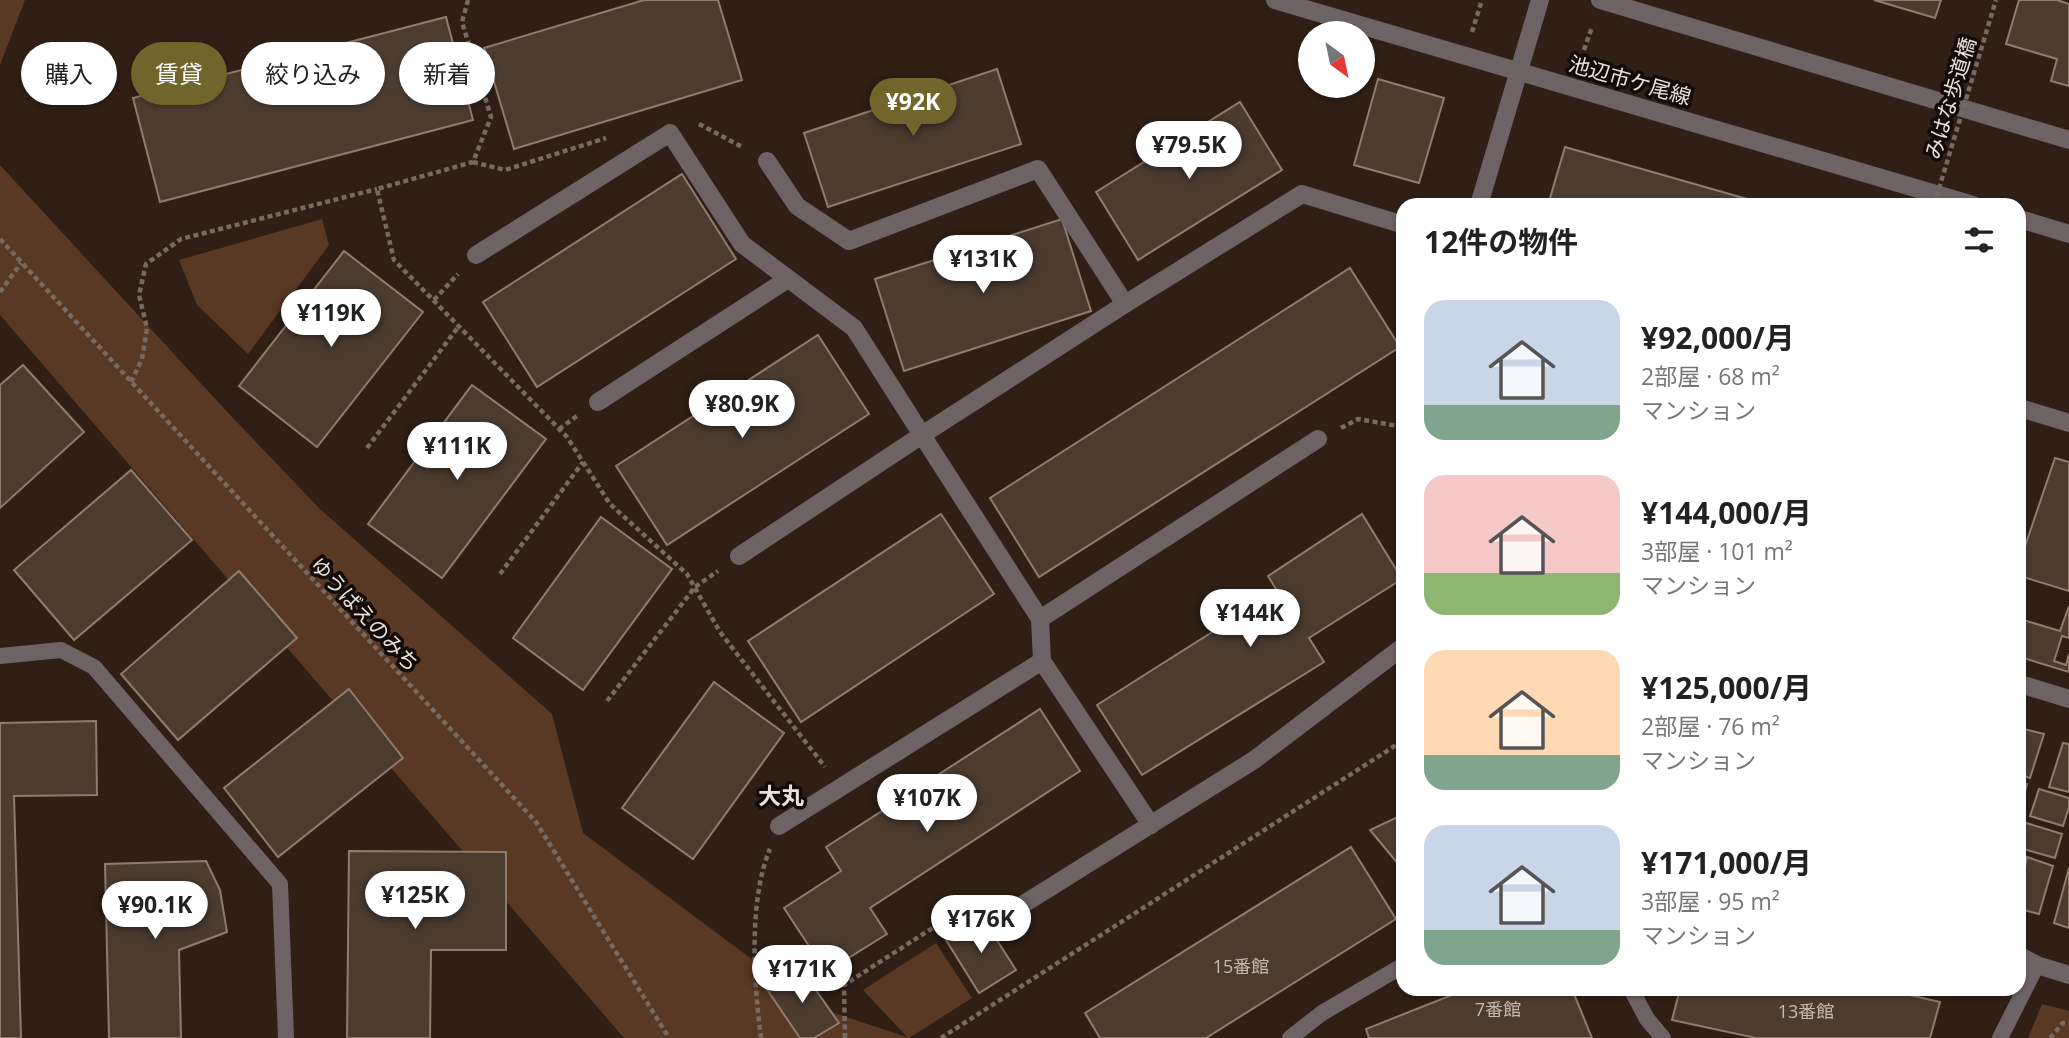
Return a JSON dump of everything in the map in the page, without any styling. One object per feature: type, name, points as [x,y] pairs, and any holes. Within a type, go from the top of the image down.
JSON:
[{"type":"street","name":"池辺市ケ尾線","points":[[1275,0],[1950,198]]},
{"type":"street","points":[[1481,198],[1540,0]]},
{"type":"street","points":[[1600,0],[2069,140]]},
{"type":"street","points":[[475,255],[670,134],[741,244],[854,328],[1040,619],[1042,662],[1151,825]]},
{"type":"street","points":[[767,161],[797,206],[849,241],[1038,169],[1125,304]]},
{"type":"street","points":[[738,556],[1125,304],[1302,194],[1396,223]]},
{"type":"street","points":[[2026,221],[2069,234]]},
{"type":"street","points":[[598,402],[788,279]]},
{"type":"street","points":[[2026,410],[2069,423]]},
{"type":"street","points":[[1040,619],[1318,439]]},
{"type":"street","points":[[998,920],[1254,760],[1396,652]]},
{"type":"street","points":[[779,826],[1042,662]]},
{"type":"street","points":[[2026,686],[2069,699]]},
{"type":"street","points":[[2026,959],[2069,975]]},
{"type":"lane","points":[[0,656],[61,650],[94,667],[280,884],[286,1038]]},
{"type":"lane","points":[[2026,987],[2037,965]]},
{"type":"lane","points":[[1290,1038],[1322,1013],[1396,970]]},
{"type":"lane","points":[[1635,996],[1647,1019],[1663,1038]]},
{"type":"lane","points":[[2000,1038],[2021,996]]},
{"type":"path","points":[[131,382],[142,359],[147,328],[139,295],[146,264],[181,239],[473,162],[491,117],[462,22],[468,0]]},
{"type":"path","name":"みはな歩道橋","points":[[1936,198],[1996,0]]},
{"type":"path","points":[[1472,35],[1481,3]]},
{"type":"path","points":[[1584,50],[1594,19]]},
{"type":"path","points":[[377,189],[394,260],[567,437],[610,504],[687,574],[720,632],[841,787]]},
{"type":"path","name":"ゆうばえのみち","points":[[0,239],[536,822],[669,1038]]},
{"type":"path","points":[[433,300],[475,255]]},
{"type":"path","points":[[0,292],[21,263]]},
{"type":"path","points":[[367,448],[459,326]]},
{"type":"path","points":[[1318,439],[1358,419],[1396,426]]},
{"type":"path","points":[[500,573],[583,462]]},
{"type":"path","points":[[607,701],[695,587]]},
{"type":"path","points":[[940,1038],[1396,745]]},
{"type":"path","points":[[761,1038],[755,916],[761,871],[779,826]]},
{"type":"path","points":[[845,1038],[844,985],[983,896]]},
{"type":"path","points":[[2050,1038],[2063,1023],[2069,1024]]},
{"type":"shaded area","points":[[0,0],[25,0],[0,65]]},
{"type":"shaded area","points":[[0,165],[320,509],[552,714],[583,833],[816,1007],[907,1037],[863,990],[936,943],[972,998],[909,1038],[624,1038],[0,315]]},
{"type":"shaded area","points":[[322,219],[329,245],[248,354],[197,305],[179,260]]},
{"type":"shaded area","points":[[2042,1004],[2069,1011],[2069,1038],[2028,1038]]},
{"type":"building","points":[[644,0],[718,0],[742,80],[514,149],[495,85],[495,45]]},
{"type":"building","points":[[1874,0],[1941,0],[1935,18]]},
{"type":"building","points":[[2019,0],[2057,0],[2069,4],[2069,86],[2051,81],[2057,59],[2006,44]]},
{"type":"building","points":[[446,17],[453,42],[399,42],[399,105],[469,105],[473,120],[160,202],[135,105],[227,105],[227,74],[241,70],[241,105],[385,105],[385,42],[349,42]]},
{"type":"building","points":[[997,69],[1021,144],[828,207],[804,133]]},
{"type":"building","points":[[1378,79],[1444,98],[1419,183],[1354,165],[1373,98],[1376,98]]},
{"type":"building","points":[[1240,102],[1282,170],[1138,260],[1096,192]]},
{"type":"building","points":[[1565,147],[1744,198],[1550,198]]},
{"type":"building","points":[[682,174],[736,259],[537,387],[483,302]]},
{"type":"building","points":[[1062,219],[1091,311],[904,371],[875,279]]},
{"type":"building","points":[[344,251],[423,312],[317,447],[239,386]]},
{"type":"building","points":[[1350,268],[1396,341],[1396,350],[1039,577],[990,498]]},
{"type":"building","points":[[818,335],[869,414],[667,545],[616,466]]},
{"type":"building","points":[[23,365],[84,432],[0,508],[0,385]]},
{"type":"building","points":[[472,385],[546,439],[442,578],[368,524]]},
{"type":"building","points":[[2055,458],[2069,462],[2069,591],[2026,578],[2026,543]]},
{"type":"building","points":[[131,470],[192,540],[74,640],[14,570]]},
{"type":"building","points":[[941,514],[994,594],[801,722],[748,641]]},
{"type":"building","points":[[1362,514],[1396,569],[1396,583],[1309,638],[1324,662],[1142,775],[1097,705],[1277,591],[1268,576]]},
{"type":"building","points":[[601,517],[672,569],[583,690],[513,638]]},
{"type":"building","points":[[239,571],[297,638],[178,740],[121,674]]},
{"type":"building","points":[[2069,606],[2069,638],[2062,636],[2054,661],[2066,665],[2069,654],[2069,672],[2026,659],[2026,621],[2060,631]]},
{"type":"building","points":[[714,682],[784,733],[693,859],[622,808]]},
{"type":"building","points":[[349,689],[403,758],[278,857],[224,788]]},
{"type":"building","points":[[1040,709],[1080,771],[870,908],[887,934],[826,972],[784,908],[841,871],[826,847]]},
{"type":"building","points":[[96,721],[97,795],[14,796],[21,1038],[0,1038],[0,723]]},
{"type":"building","points":[[2026,730],[2044,734],[2030,778],[2026,777]]},
{"type":"building","points":[[2063,743],[2069,744],[2069,792],[2049,787]]},
{"type":"building","points":[[2039,789],[2069,798],[2063,826],[2030,816]]},
{"type":"building","points":[[1396,818],[1396,861],[1370,830]]},
{"type":"building","points":[[2026,823],[2062,834],[2055,858],[2026,850]]},
{"type":"building","points":[[1351,847],[1396,919],[1206,1038],[1100,1038],[1085,1013]]},
{"type":"building","points":[[349,851],[506,852],[506,950],[431,950],[430,1038],[347,1038]]},
{"type":"building","points":[[2027,857],[2053,866],[2039,914],[2026,911]]},
{"type":"building","points":[[206,861],[220,890],[227,932],[179,950],[181,1038],[109,1038],[105,864]]},
{"type":"building","points":[[2069,868],[2069,928],[2054,923]]},
{"type":"building","points":[[982,917],[1016,970],[979,993],[946,940]]},
{"type":"building","points":[[799,966],[839,1023],[814,1038],[800,1038],[766,988]]},
{"type":"building","points":[[1449,996],[1575,996],[1592,1038],[1369,1038],[1366,1029]]},
{"type":"building","points":[[1678,996],[1914,996],[1940,1002],[1930,1038],[1756,1038],[1672,1020]]},
{"type":"district","name":"大丸","points":[[781,795]]}]
